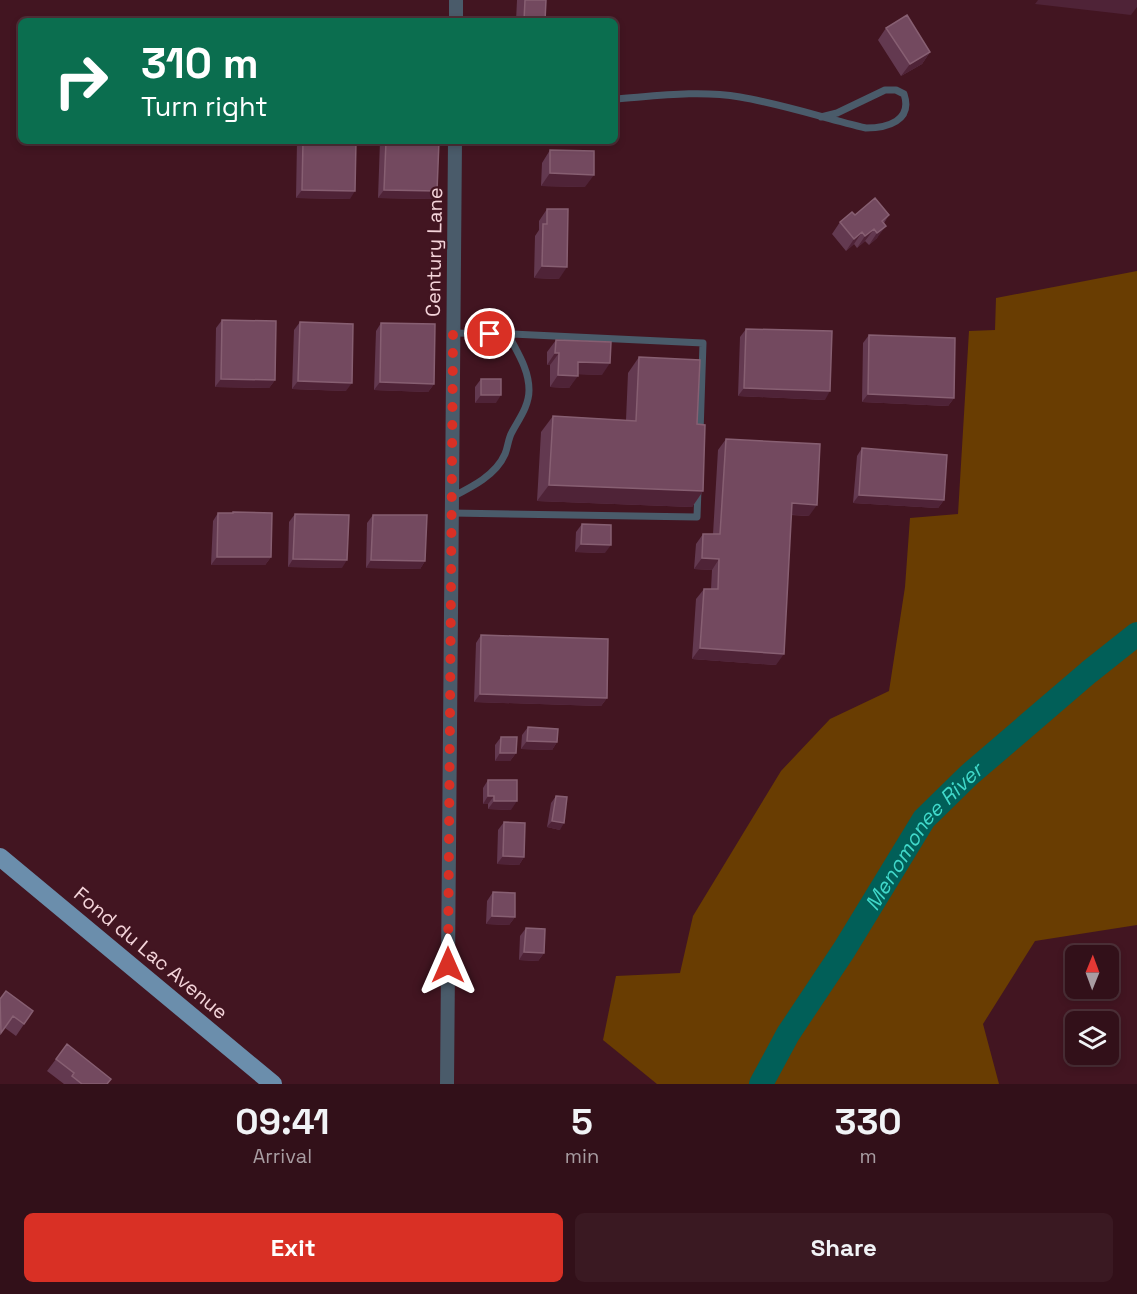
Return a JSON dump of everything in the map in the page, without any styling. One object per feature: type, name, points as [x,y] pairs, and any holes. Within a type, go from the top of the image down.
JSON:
[{"type":"main road","name":"Fond du Lac Avenue","points":[[0,857],[273,1084]]},
{"type":"street","points":[[456,0],[456,18]]},
{"type":"street","name":"Century Lane","points":[[447,1084],[455,144]]},
{"type":"lane","points":[[618,99],[708,94],[738,97],[866,128],[886,127],[902,116],[906,109],[906,100],[904,94],[896,90],[885,90],[837,113],[821,117]]},
{"type":"lane","points":[[453,333],[703,343],[700,436]]},
{"type":"lane","points":[[452,498],[483,480],[493,471],[505,455],[510,435],[526,407],[529,390],[526,368],[508,334]]},
{"type":"lane","points":[[452,513],[697,517],[698,483]]},
{"type":"shaded area","points":[[1137,271],[1137,925],[1035,941],[983,1024],[999,1084],[657,1084],[603,1040],[616,976],[680,973],[693,916],[781,771],[830,719],[889,691],[905,587],[910,518],[958,514],[969,331],[995,330],[996,298]]},
{"type":"building","points":[[525,0],[546,0],[545,18],[524,18]]},
{"type":"building","points":[[907,15],[930,52],[910,64],[886,28]]},
{"type":"building","points":[[303,144],[356,144],[355,191],[302,190]]},
{"type":"building","points":[[386,144],[439,144],[437,191],[384,190]]},
{"type":"building","points":[[550,150],[594,151],[594,175],[550,173]]},
{"type":"building","points":[[875,198],[889,215],[882,221],[886,226],[877,233],[874,229],[865,236],[862,232],[854,239],[840,222],[852,212],[855,215]]},
{"type":"building","points":[[547,209],[568,209],[567,267],[542,266],[543,224],[547,224]]},
{"type":"building","points":[[222,320],[276,321],[275,380],[221,379]]},
{"type":"building","points":[[300,322],[353,324],[352,383],[298,381]]},
{"type":"building","points":[[381,323],[435,324],[434,384],[380,382]]},
{"type":"building","points":[[746,329],[832,331],[830,391],[744,388]]},
{"type":"building","points":[[869,335],[955,338],[954,398],[868,394]]},
{"type":"building","points":[[556,340],[611,342],[610,363],[578,362],[578,376],[558,375],[559,353],[555,353]]},
{"type":"building","points":[[639,357],[700,360],[697,424],[705,425],[703,491],[549,485],[553,416],[636,421]]},
{"type":"building","points":[[481,379],[501,379],[501,395],[481,395]]},
{"type":"building","points":[[726,439],[820,444],[817,505],[792,503],[784,654],[700,648],[704,589],[718,589],[719,559],[702,558],[703,534],[720,534]]},
{"type":"building","points":[[862,448],[947,455],[944,500],[859,495]]},
{"type":"building","points":[[218,513],[272,513],[271,557],[217,557]]},
{"type":"building","points":[[295,514],[349,515],[347,560],[293,559]]},
{"type":"building","points":[[373,515],[427,515],[425,561],[371,560]]},
{"type":"building","points":[[582,524],[611,525],[611,545],[581,544]]},
{"type":"building","points":[[481,635],[608,639],[607,698],[480,694]]},
{"type":"building","points":[[528,727],[558,729],[557,742],[527,741]]},
{"type":"building","points":[[501,737],[517,737],[516,753],[500,753]]},
{"type":"building","points":[[488,780],[517,780],[517,801],[494,801],[494,796],[488,796]]},
{"type":"building","points":[[556,796],[567,797],[564,823],[552,821]]},
{"type":"building","points":[[504,822],[525,823],[524,857],[503,856]]},
{"type":"building","points":[[493,892],[515,893],[515,917],[492,916]]},
{"type":"building","points":[[526,928],[545,929],[544,953],[524,952]]},
{"type":"building","points":[[6,991],[33,1011],[24,1024],[13,1016],[1,1033],[0,999]]},
{"type":"building","points":[[67,1044],[111,1079],[107,1084],[82,1084],[72,1076],[74,1073],[56,1059]]},
{"type":"waterway","name":"Menomonee River","points":[[761,1084],[788,1034],[844,950],[924,819],[969,775],[1137,634]]},
{"type":"route","points":[[448,965],[453,333],[490,334]]}]
